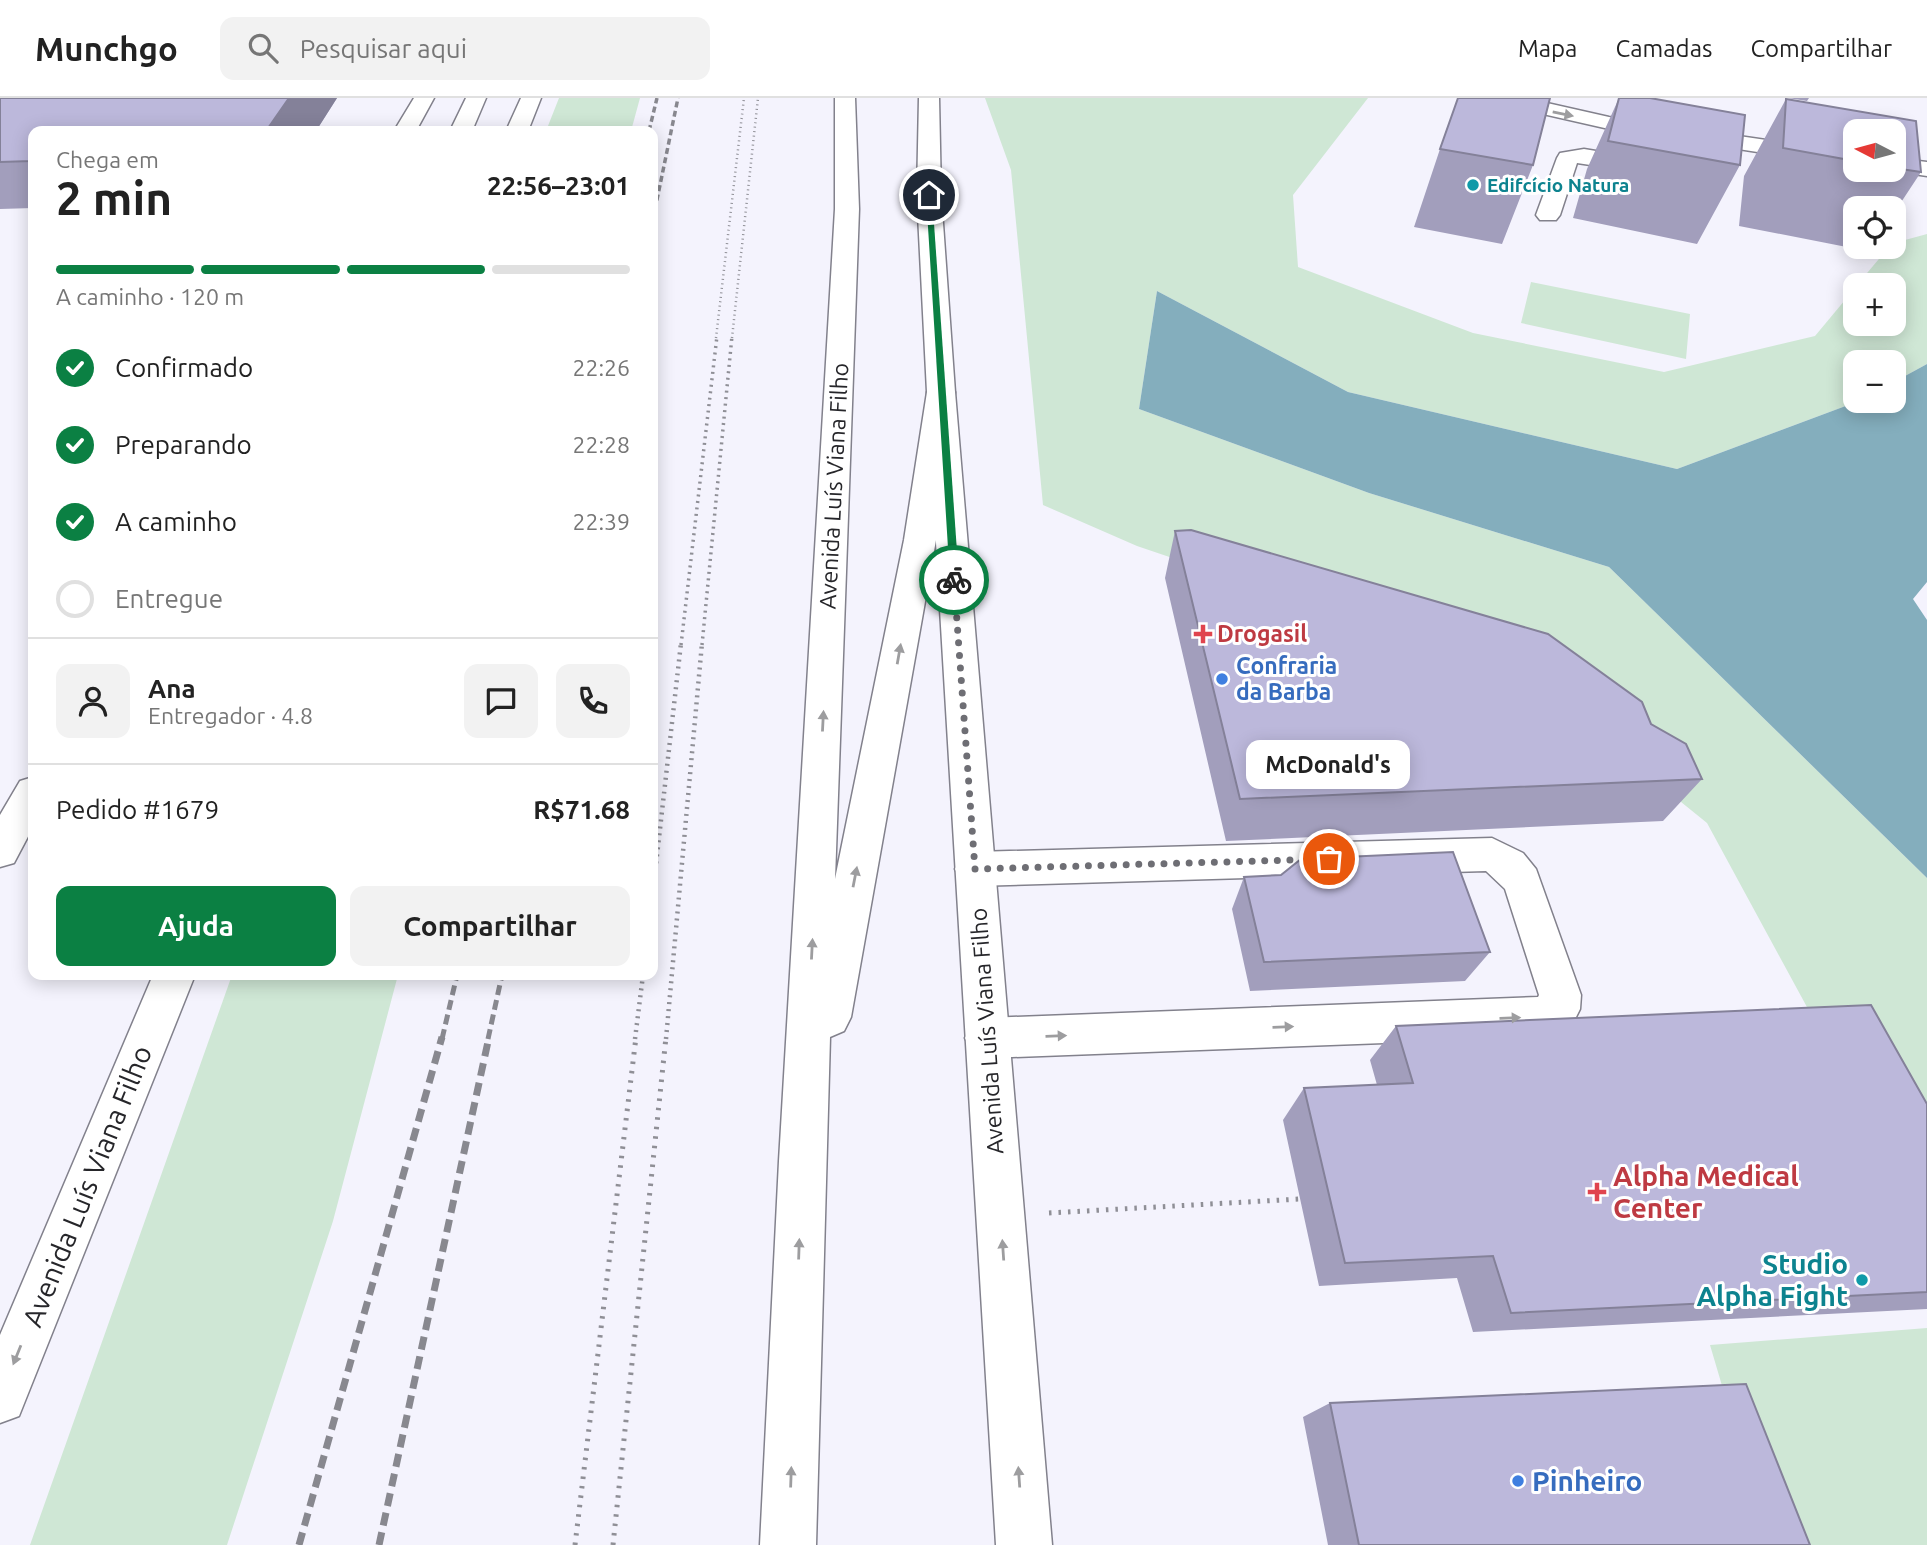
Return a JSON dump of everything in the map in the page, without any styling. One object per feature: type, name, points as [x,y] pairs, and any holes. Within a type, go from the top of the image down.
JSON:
[{"type":"main road","points":[[408,126],[424,98]]},
{"type":"main road","points":[[463,126],[476,98]]},
{"type":"main road","points":[[519,126],[531,98]]},
{"type":"main road","name":"Avenida Luís Viana Filho","points":[[789,1543],[802,1161],[847,209],[845,98]]},
{"type":"main road","points":[[912,98],[929,195]]},
{"type":"main road","name":"Avenida Luís Viana Filho","points":[[929,98],[929,195],[941,392],[1024,1545]]},
{"type":"main road","points":[[1497,98],[1534,108],[1684,136],[1727,154],[1843,159]]},
{"type":"main road","points":[[1627,105],[1734,121]]},
{"type":"main road","points":[[1548,215],[1568,158],[1584,156],[1676,164],[1684,136]]},
{"type":"main road","points":[[1906,166],[1927,169]]},
{"type":"main road","points":[[802,1161],[918,553],[941,392]]},
{"type":"main road","points":[[0,852],[28,801]]},
{"type":"main road","points":[[975,869],[1492,854],[1508,865],[1522,881],[1560,995],[1558,1009],[1543,1017],[987,1038]]},
{"type":"main road","name":"Avenida Luís Viana Filho","points":[[0,1397],[172,980]]},
{"type":"path","points":[[658,847],[744,98]]},
{"type":"path","points":[[613,1545],[655,1154],[723,409],[758,98]]},
{"type":"path","points":[[575,1545],[642,980]]},
{"type":"path","points":[[1000,1216],[1300,1199]]},
{"type":"green space","points":[[559,98],[640,98],[632,126],[548,126]]},
{"type":"green space","points":[[985,98],[1368,98],[1293,195],[1298,267],[1473,333],[1664,372],[1815,336],[1843,302],[1843,336],[1906,336],[1906,273],[1867,273],[1879,259],[1906,259],[1906,240],[1927,234],[1927,364],[1906,375],[1906,350],[1843,350],[1843,407],[1677,469],[1348,392],[1157,291],[1139,409],[1369,493],[1609,567],[1927,878],[1927,1228],[1707,823],[1529,679],[1137,546],[1043,505],[1011,170]]},
{"type":"green space","points":[[1531,282],[1690,314],[1686,359],[1521,323]]},
{"type":"green space","points":[[230,980],[397,980],[333,1221],[227,1545],[30,1545]]},
{"type":"green space","points":[[1927,1328],[1927,1545],[1769,1545],[1710,1345]]},
{"type":"water","points":[[1157,291],[1348,392],[1677,469],[1843,407],[1843,413],[1906,413],[1906,375],[1927,364],[1927,582],[1913,599],[1927,620],[1927,878],[1609,567],[1369,493],[1139,409]]},
{"type":"building","points":[[0,98],[289,98],[269,126],[28,126],[28,161],[0,162]]},
{"type":"building","points":[[1458,98],[1550,98],[1533,165],[1440,149]]},
{"type":"building","points":[[1619,98],[1650,98],[1745,115],[1740,165],[1608,141]]},
{"type":"building","points":[[1786,99],[1904,119],[1843,119],[1843,159],[1783,148]]},
{"type":"building","points":[[1906,119],[1916,121],[1921,172],[1906,170]]},
{"type":"building","points":[[1191,530],[1548,634],[1642,702],[1651,724],[1686,744],[1702,779],[1240,799],[1175,531]]},
{"type":"building","points":[[1453,852],[1490,952],[1264,962],[1244,877],[1281,875],[1301,859]]},
{"type":"building","name":"Alpha Medical Center","points":[[1871,1005],[1927,1104],[1927,1292],[1511,1313],[1493,1256],[1345,1263],[1304,1088],[1413,1083],[1396,1026]]},
{"type":"building","name":"Pinheiro","points":[[1746,1384],[1810,1545],[1359,1545],[1330,1403]]},
{"type":"railway","points":[[650,126],[657,98]]},
{"type":"railway","points":[[658,195],[678,98]]},
{"type":"railway","points":[[442,1039],[456,980]]},
{"type":"railway","points":[[488,1039],[501,980]]},
{"type":"railway","points":[[299,1545],[442,1037]]},
{"type":"railway","points":[[379,1545],[489,1037]]},
{"type":"way so far","points":[[954,580],[975,869],[1329,859]]},
{"type":"place","name":"Edifcício Natura","points":[[1473,185]]},
{"type":"place","name":"Drogasil","points":[[1203,634]]},
{"type":"place","name":"Confraria da Barba","points":[[1222,679]]},
{"type":"place","name":"McDonald's","points":[[1329,859]]},
{"type":"place","name":"Alpha Medical Center","points":[[1597,1192]]},
{"type":"place","name":"Studio Alpha Fight","points":[[1862,1280]]},
{"type":"place","name":"Pinheiro","points":[[1518,1481]]},
{"type":"route","points":[[929,195],[954,580]]}]
